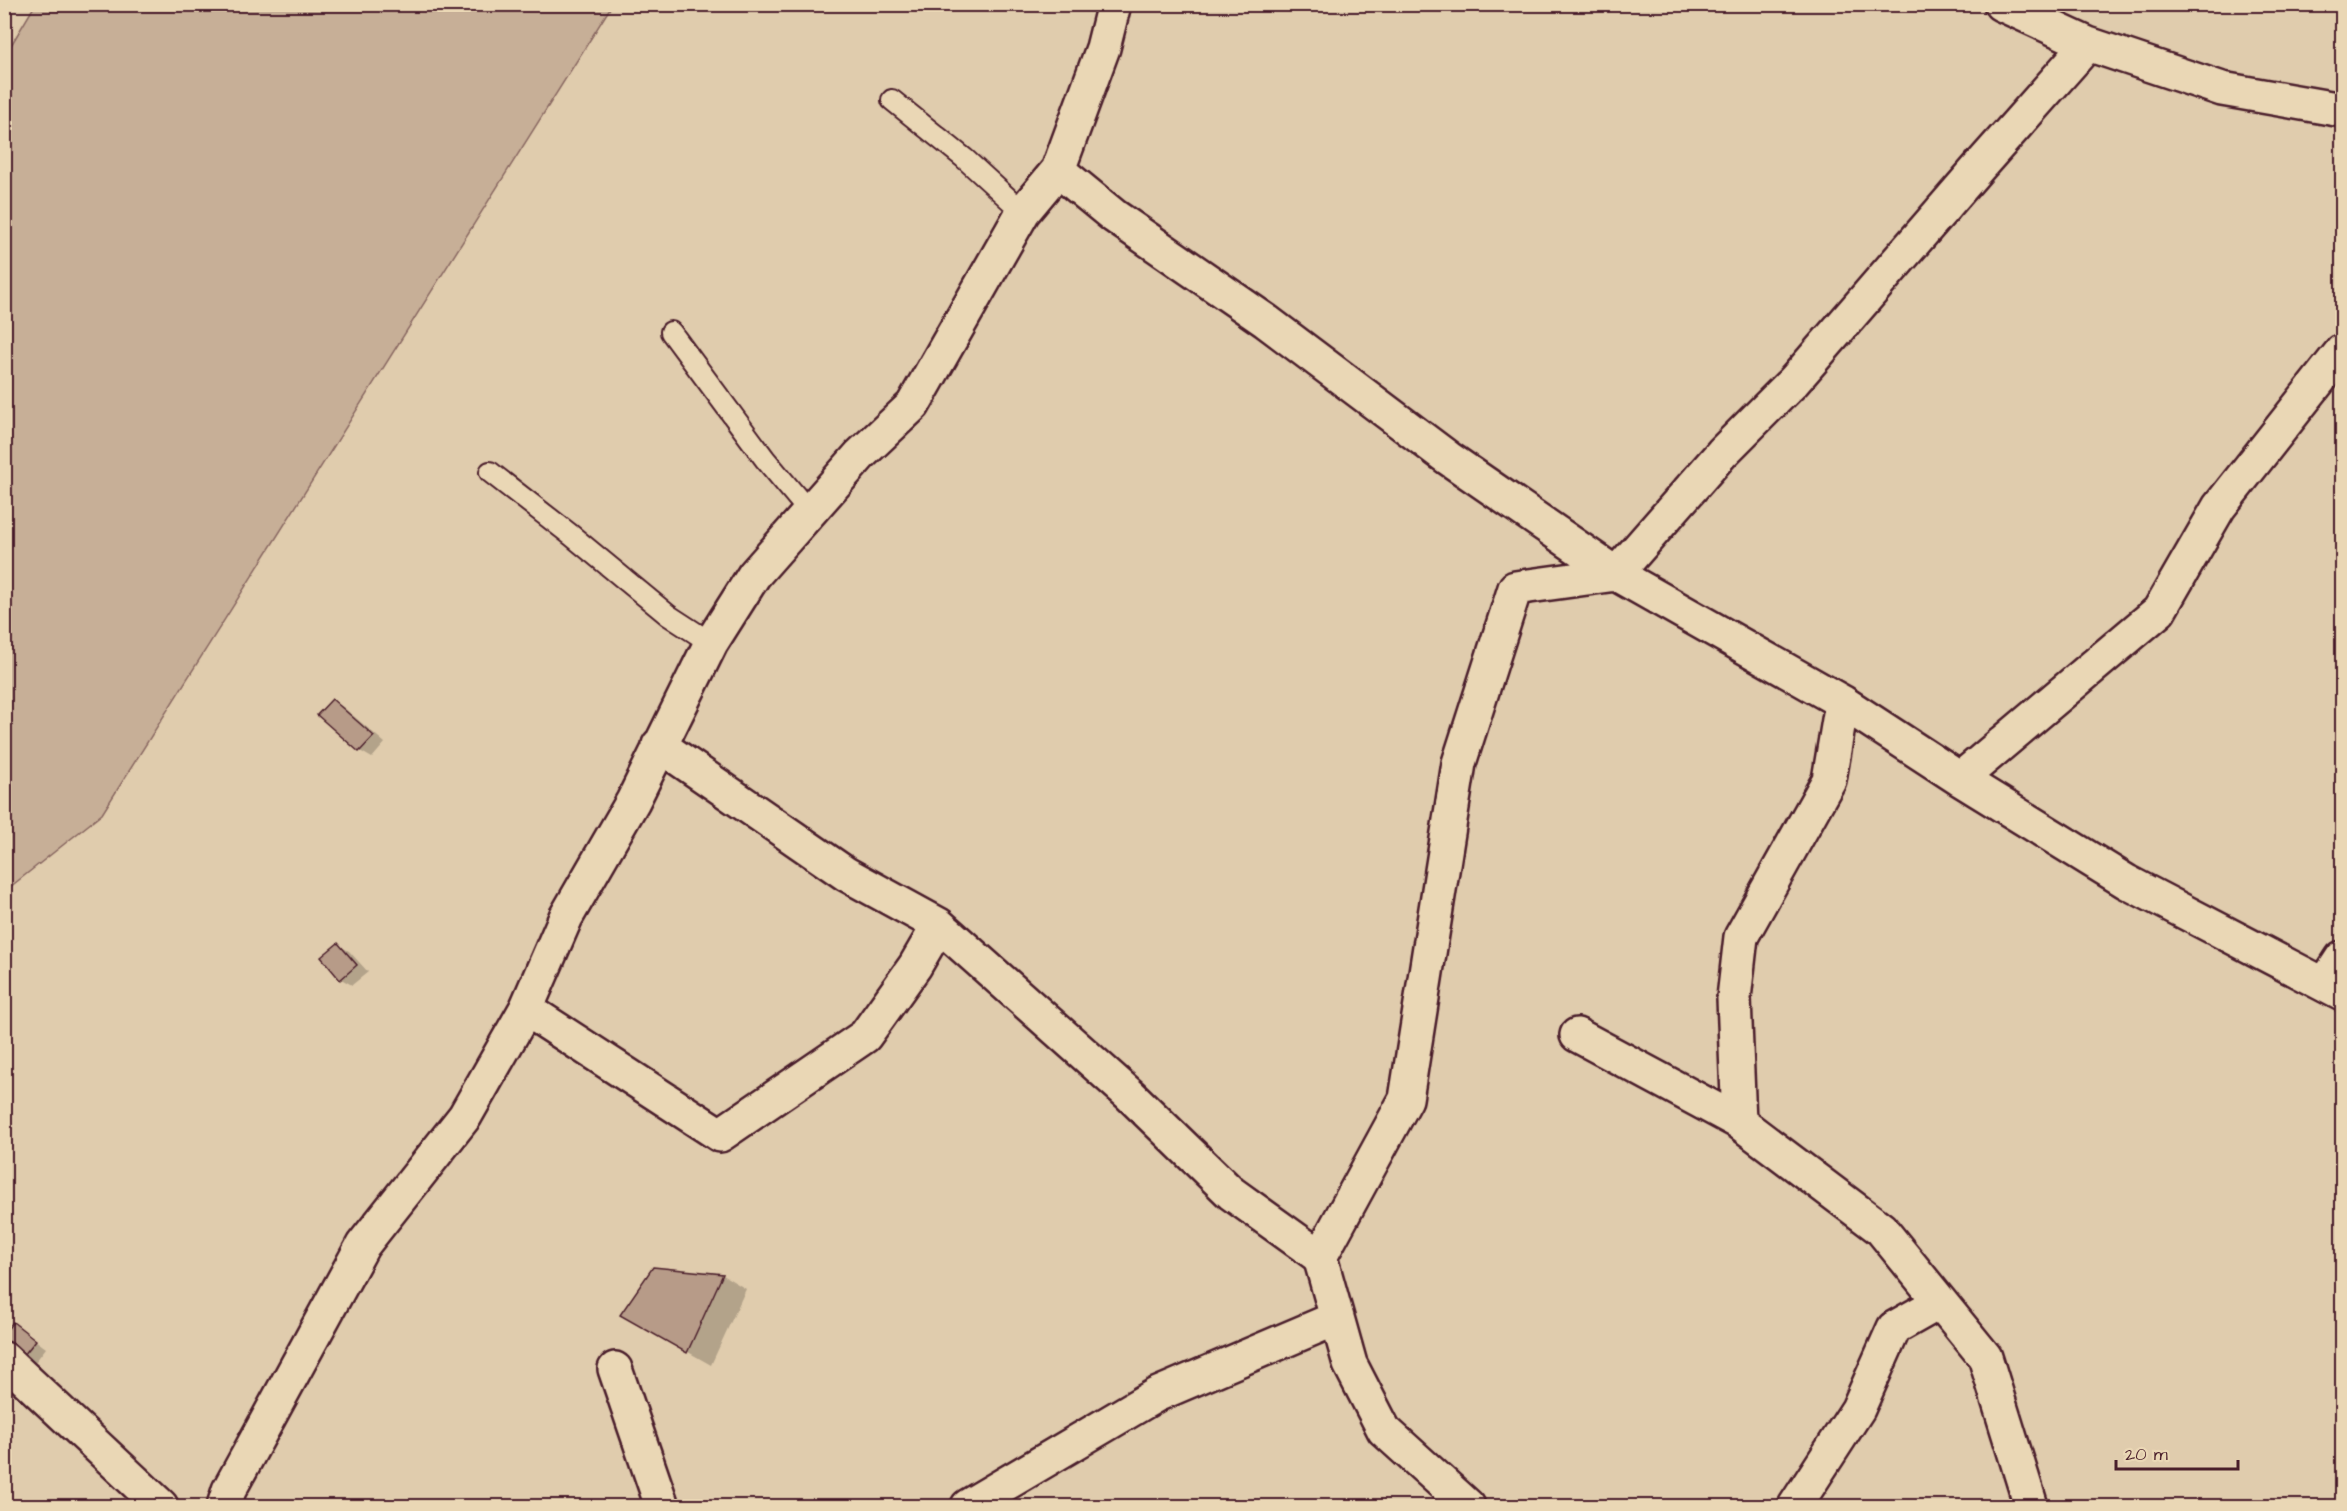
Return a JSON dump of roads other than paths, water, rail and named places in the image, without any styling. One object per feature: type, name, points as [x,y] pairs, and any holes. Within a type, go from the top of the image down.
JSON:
[{"type":"street","points":[[224,1506],[230,1490],[363,1245],[465,1116],[526,1009],[566,917],[633,801],[711,643],[754,576],[860,455],[913,405],[1023,212],[1058,170],[1103,48],[1114,4]]},
{"type":"street","points":[[2001,4],[2088,44],[2222,89],[2343,110]]},
{"type":"street","points":[[1320,1257],[1406,1099],[1459,763],[1515,588],[1616,574],[1722,453],[1794,381],[2088,44]]},
{"type":"street","points":[[1058,170],[1114,216],[1266,321],[1448,458],[1616,574],[1842,702],[1960,779],[2127,882],[2337,979]]},
{"type":"street","points":[[1960,779],[2160,611],[2219,507],[2343,351]]},
{"type":"street","points":[[1739,1122],[1734,998],[1741,937],[1829,780],[1842,702]]},
{"type":"street","points":[[659,745],[846,874],[939,925],[1129,1094],[1231,1193],[1320,1257],[1350,1364],[1384,1430],[1468,1506]]},
{"type":"street","points":[[526,1009],[720,1135],[865,1036],[915,966],[939,925]]},
{"type":"street","points":[[1577,1035],[1739,1122],[1881,1229],[1985,1357],[2031,1506]]},
{"type":"street","points":[[1795,1506],[1858,1409],[1894,1328],[1940,1302]]},
{"type":"street","points":[[968,1506],[1156,1395],[1337,1318]]},
{"type":"street","points":[[4,1359],[161,1506]]},
{"type":"street","points":[[615,1369],[662,1506]]},
{"type":"lane","points":[[892,100],[964,158],[1023,212]]},
{"type":"lane","points":[[671,332],[765,459],[810,513]]},
{"type":"lane","points":[[490,472],[668,615],[711,643]]}]
